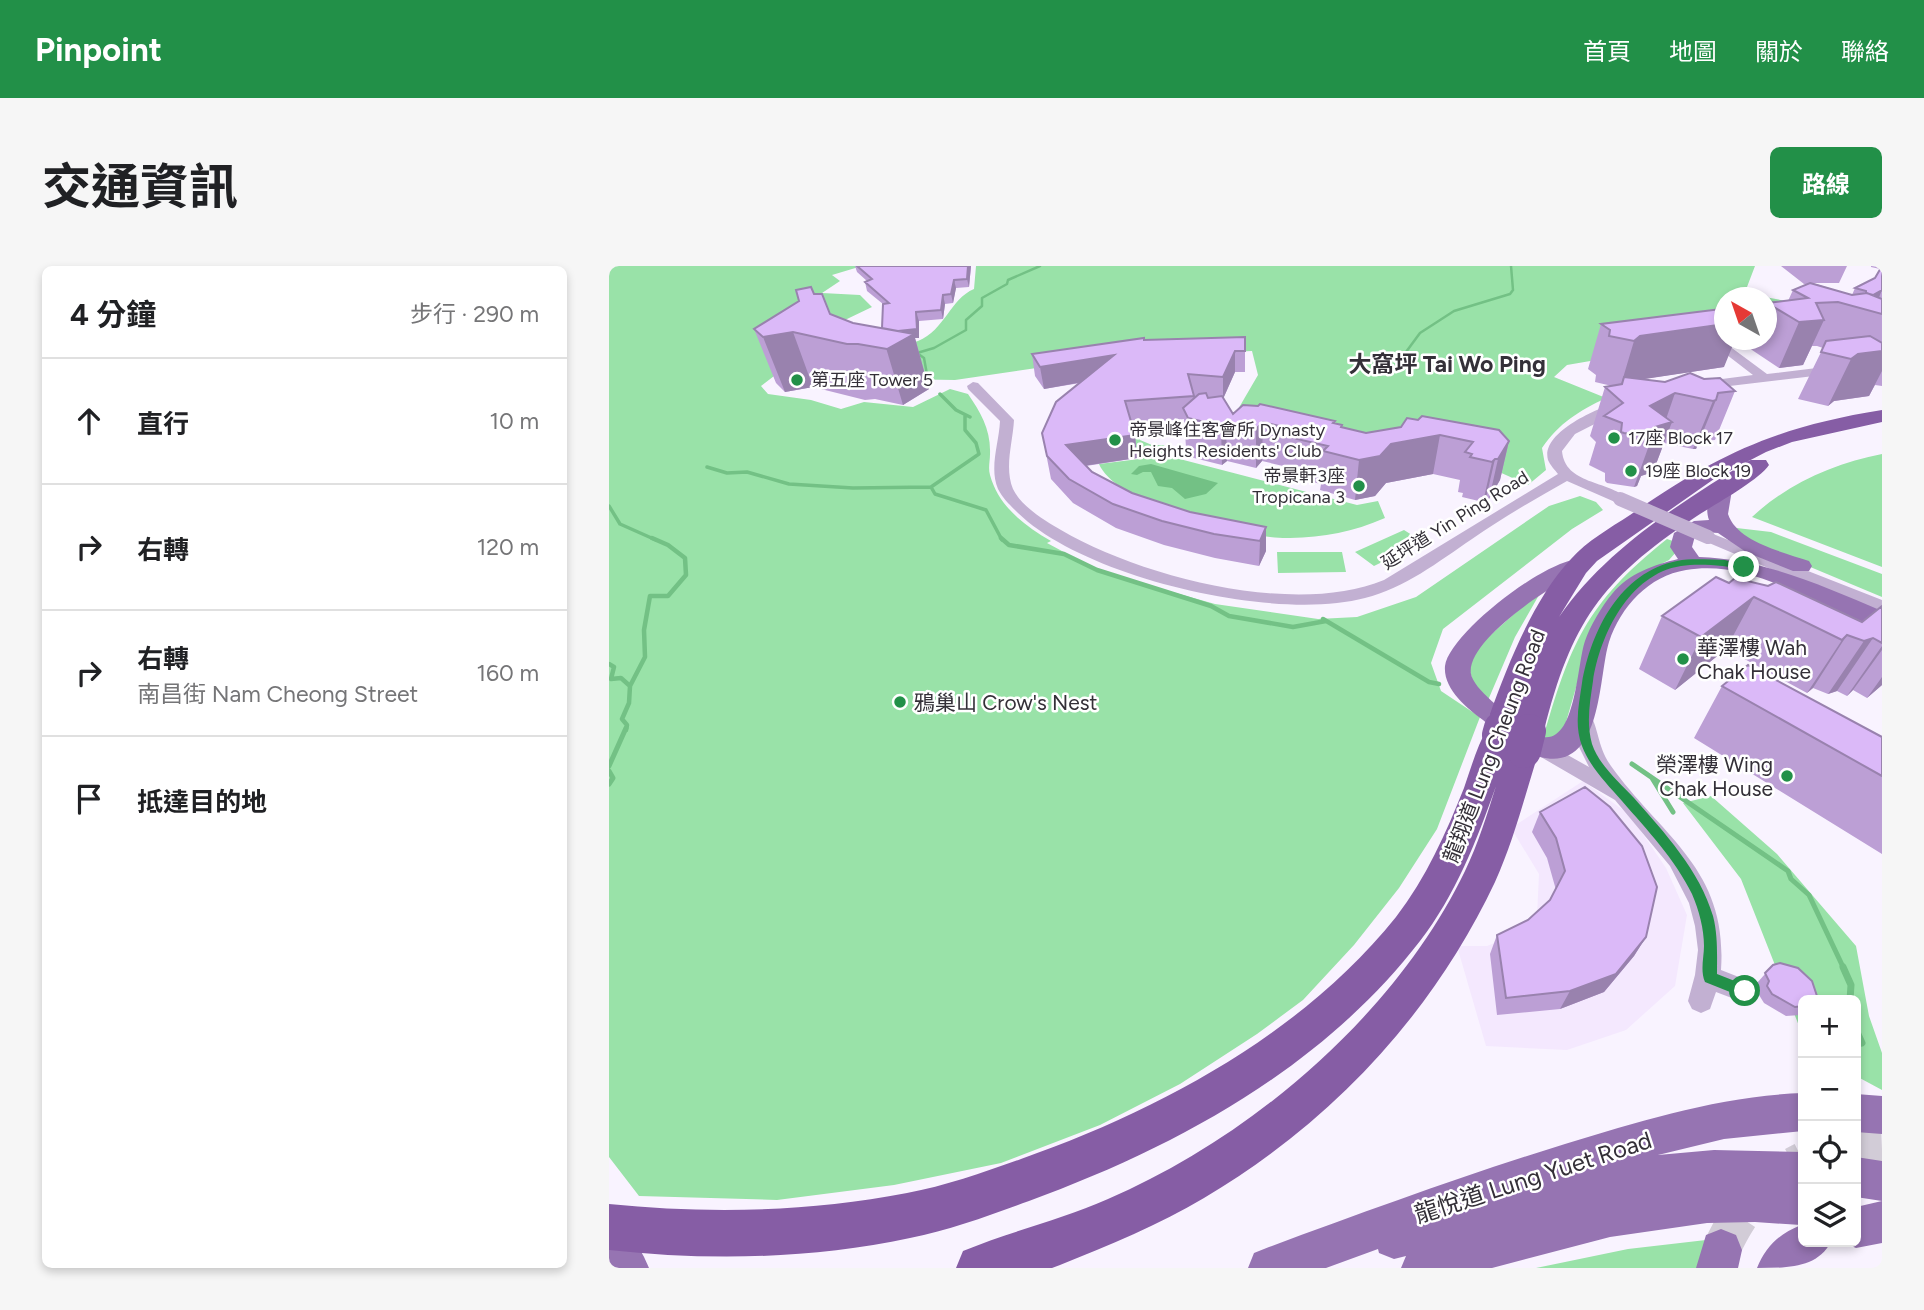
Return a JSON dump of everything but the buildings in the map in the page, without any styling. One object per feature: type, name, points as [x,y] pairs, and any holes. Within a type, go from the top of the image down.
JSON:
[{"type":"highway","name":"龍翔道 Lung Cheung Road","points":[[609,1227],[724,1236],[852,1225],[909,1216],[973,1198],[1103,1150],[1217,1091],[1299,1034],[1346,996],[1372,972],[1409,928],[1433,892],[1520,736],[1530,646],[1580,564],[1694,481],[1740,454],[1808,429],[1882,416]]},
{"type":"highway","name":"龍翔道 Lung Cheung Road","points":[[980,1268],[1101,1225],[1183,1185],[1219,1164],[1297,1108],[1382,1028],[1446,939],[1478,879],[1520,736],[1553,653],[1569,622],[1592,591],[1633,552],[1700,502],[1754,467],[1786,450],[1822,437],[1882,426]]},
{"type":"main road","points":[[1716,533],[1722,490]]},
{"type":"main road","points":[[1692,562],[1681,547],[1685,533],[1701,525],[1882,600]]},
{"type":"main road","points":[[1580,564],[1543,581],[1471,640],[1459,659],[1460,681],[1470,697],[1520,736],[1558,748],[1567,743],[1576,732],[1582,717],[1590,668],[1599,638],[1617,605],[1653,573],[1679,563],[1725,563],[1776,575],[1882,620]]},
{"type":"main road","name":"龍悅道 Lung Yuet Road","points":[[1269,1268],[1495,1185],[1687,1128],[1735,1117],[1798,1112]]},
{"type":"main road","points":[[1861,1113],[1882,1115]]},
{"type":"main road","points":[[1276,1268],[1609,1184],[1663,1174],[1714,1170],[1798,1172]]},
{"type":"main road","points":[[1861,1178],[1882,1181]]},
{"type":"main road","points":[[1422,1268],[1588,1223],[1675,1207],[1717,1203],[1798,1205]]},
{"type":"main road","points":[[1861,1214],[1882,1220]]},
{"type":"main road","points":[[1861,1226],[1882,1220]]},
{"type":"main road","points":[[609,1243],[628,1268]]},
{"type":"main road","points":[[1778,1268],[1800,1247]]},
{"type":"street","points":[[1709,336],[1764,378]]},
{"type":"street","points":[[1677,389],[1882,364]]},
{"type":"street","name":"延坪道 Yin Ping Road","points":[[973,386],[1007,420],[1001,472],[1010,497],[1025,512],[1081,547],[1146,573],[1224,593],[1308,602],[1335,600],[1386,586],[1567,475]]},
{"type":"street","points":[[1639,398],[1596,416],[1560,439],[1554,456],[1556,463],[1567,475],[1620,499],[1716,533],[1882,613]]},
{"type":"street","points":[[1838,591],[1882,606]]},
{"type":"street","points":[[1582,717],[1583,733],[1593,758],[1663,839],[1697,891],[1711,943],[1705,990],[1745,991]]},
{"type":"street","points":[[1520,736],[1626,798]]},
{"type":"shaded area","points":[[609,266],[862,266],[832,275],[840,281],[822,293],[860,295],[872,307],[822,331],[791,363],[761,386],[768,394],[811,400],[841,409],[864,402],[913,407],[950,389],[968,394],[987,429],[990,445],[989,472],[994,486],[1006,506],[1051,541],[1047,543],[1101,572],[1215,604],[1318,619],[1357,617],[1416,597],[1549,506],[1580,496],[1596,502],[1603,510],[1572,529],[1443,629],[1431,663],[1441,691],[1480,717],[1437,829],[1399,888],[1354,945],[1303,1000],[1257,1034],[1180,1084],[1100,1125],[1001,1163],[894,1185],[777,1200],[639,1196],[609,1157]]},
{"type":"shaded area","points":[[976,266],[1755,266],[1747,287],[1714,287],[1714,332],[1695,343],[1567,365],[1554,377],[1606,398],[1578,413],[1555,431],[1542,448],[1546,470],[1528,485],[1459,454],[1237,411],[1258,375],[1252,351],[1112,357],[955,380],[896,379],[885,344],[918,341],[927,336],[959,300],[974,289]]},
{"type":"shaded area","points":[[1777,299],[1882,319],[1777,318]]},
{"type":"shaded area","points":[[1139,423],[1152,425],[1139,432],[1140,440],[1152,445],[1164,445],[1172,457],[1357,505],[1378,501],[1385,518],[1327,535],[1290,538],[1245,533],[1185,517],[1156,506],[1110,479],[1099,464],[1139,459],[1129,429]]},
{"type":"shaded area","points":[[1882,454],[1882,567],[1752,517],[1780,494],[1813,476]]},
{"type":"shaded area","points":[[1151,464],[1218,483],[1206,494],[1185,499],[1172,488],[1158,486],[1151,472],[1131,474],[1139,466]]},
{"type":"shaded area","points":[[1728,527],[1771,532],[1882,574],[1882,597],[1755,544]]},
{"type":"shaded area","points":[[1404,530],[1423,542],[1374,566],[1355,552]]},
{"type":"shaded area","points":[[1667,539],[1673,541],[1677,551],[1669,560],[1640,575],[1588,646],[1562,736],[1542,742],[1562,678],[1584,629],[1617,584]]},
{"type":"shaded area","points":[[1277,552],[1342,552],[1346,572],[1278,573]]},
{"type":"shaded area","points":[[1543,588],[1515,637],[1486,705],[1477,696],[1466,657]]},
{"type":"shaded area","points":[[1583,781],[1630,815],[1666,868],[1687,915],[1675,986],[1626,1030],[1567,1050],[1486,1046],[1457,946],[1487,946],[1517,934],[1537,916],[1539,874],[1511,828]]},
{"type":"shaded area","points":[[1711,796],[1777,854],[1856,946],[1869,1016],[1882,1053],[1882,1090],[1861,1079],[1861,995],[1798,995],[1798,1023],[1741,879],[1683,803]]},
{"type":"shaded area","points":[[1706,1240],[1699,1268],[1536,1268],[1628,1249]]},
{"type":"waterway","points":[[928,380],[924,358],[917,353],[934,348],[966,330],[966,320],[982,306],[982,298],[1007,284],[1008,280],[1040,266]]},
{"type":"waterway","points":[[1363,364],[1406,352],[1420,333],[1454,311],[1510,294],[1513,290],[1511,266]]},
{"type":"waterway","points":[[940,394],[956,410],[970,417]]},
{"type":"waterway","points":[[931,487],[979,454],[976,443],[965,430],[965,415]]},
{"type":"waterway","points":[[707,467],[727,473],[747,472],[789,484],[853,488],[931,487]]},
{"type":"waterway","points":[[931,487],[935,494],[986,510],[1002,540]]},
{"type":"waterway","points":[[609,506],[620,524],[656,540]]},
{"type":"waterway","points":[[630,686],[645,657],[644,630],[650,596],[668,596],[686,575],[685,558],[668,545],[652,538]]},
{"type":"waterway","points":[[1001,538],[1009,545],[1064,554],[1097,570],[1211,606],[1229,616],[1293,627],[1326,621]]},
{"type":"waterway","points":[[1323,619],[1429,682],[1439,684]]},
{"type":"waterway","points":[[609,664],[614,667],[611,679],[621,678],[630,686]]},
{"type":"waterway","points":[[626,730],[627,725],[622,719],[629,703],[630,686]]},
{"type":"waterway","points":[[609,766],[626,728]]},
{"type":"waterway","points":[[1632,764],[1788,871],[1791,879],[1809,895],[1844,969]]},
{"type":"waterway","points":[[609,771],[613,778],[609,784]]},
{"type":"waterway","points":[[1652,778],[1673,812]]},
{"type":"waterway","points":[[1843,967],[1851,985],[1850,995]]},
{"type":"tunnel","points":[[1861,1150],[1882,1149]]},
{"type":"tunnel","points":[[1721,1250],[1744,1209],[1764,1187],[1798,1164]]},
{"type":"place","name":"第五座 Tower 5","points":[[797,380]]},
{"type":"place","name":"17座 Block 17","points":[[1614,438]]},
{"type":"place","name":"帝景峰住客會所 Dynasty Heights Residents' Club","points":[[1115,440]]},
{"type":"place","name":"19座 Block 19","points":[[1631,471]]},
{"type":"place","name":"帝景軒3座 Tropicana 3","points":[[1359,486]]},
{"type":"place","name":"華澤樓 Wah Chak House","points":[[1683,659]]},
{"type":"place","name":"鴉巢山 Crow's Nest","points":[[900,702]]},
{"type":"place","name":"榮澤樓 Wing Chak House","points":[[1787,776]]},
{"type":"district","name":"大窩坪 Tai Wo Ping","points":[[1447,364]]},
{"type":"route","points":[[1744,567],[1725,563],[1679,563],[1653,573],[1628,593],[1617,605],[1599,638],[1590,668],[1582,717],[1583,733],[1593,758],[1611,783],[1663,839],[1697,891],[1711,943],[1710,978],[1745,991]]}]
